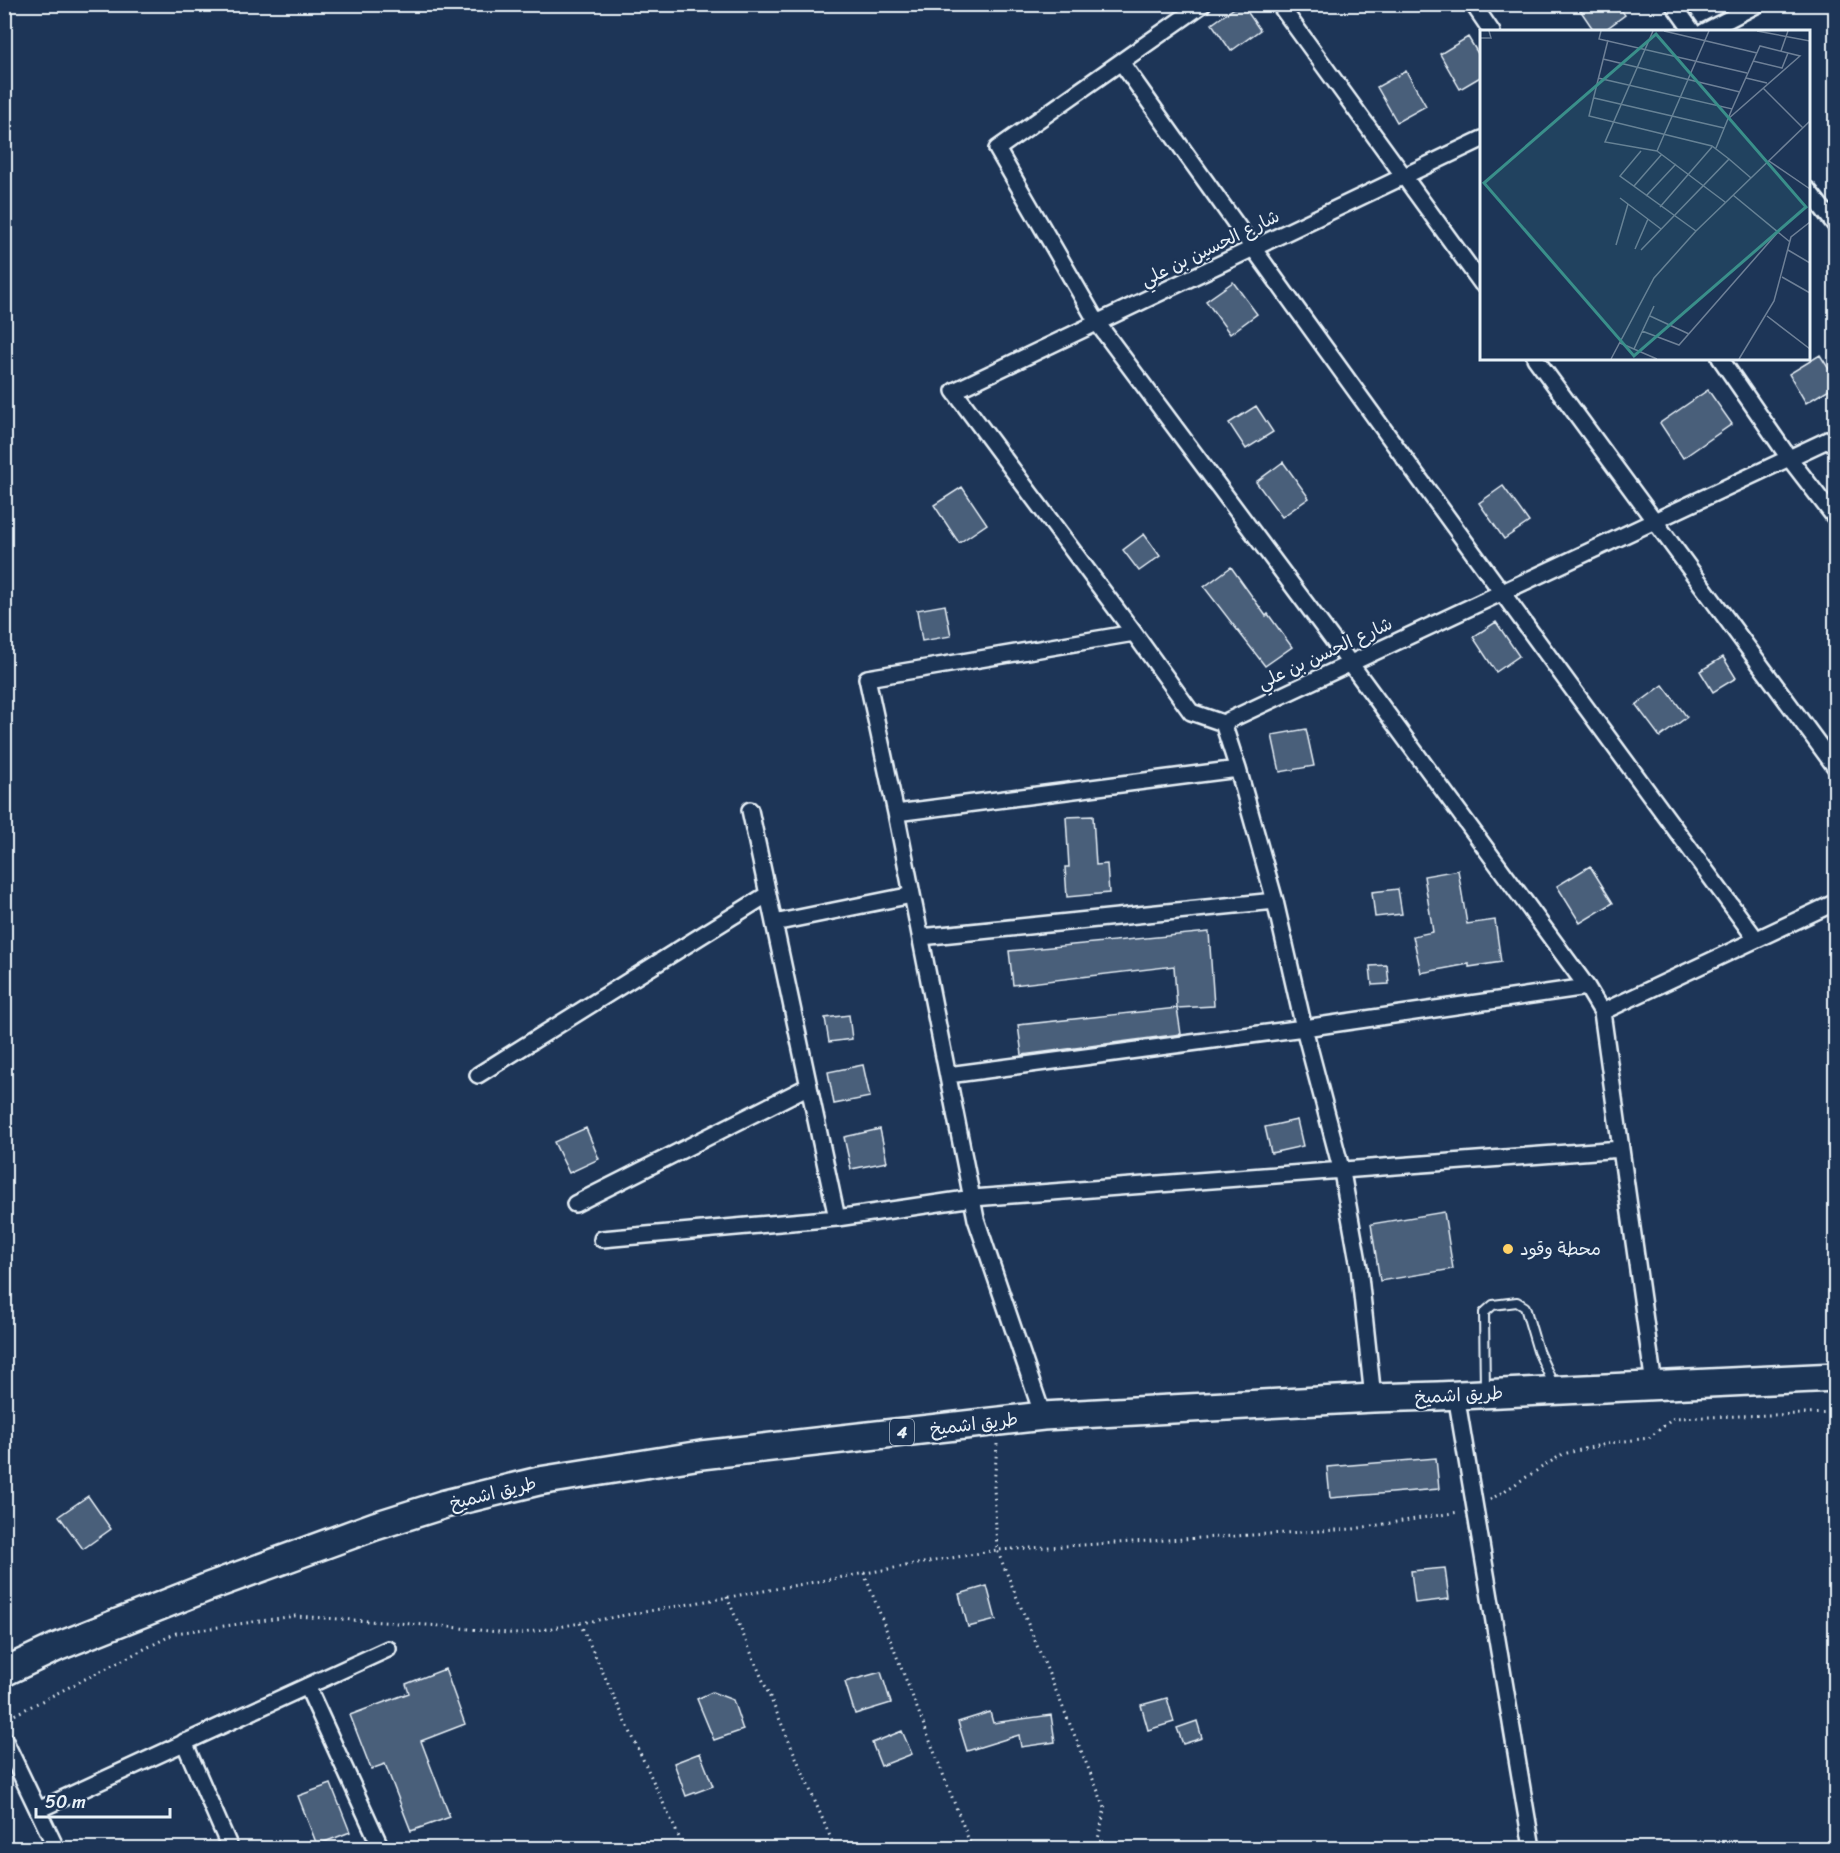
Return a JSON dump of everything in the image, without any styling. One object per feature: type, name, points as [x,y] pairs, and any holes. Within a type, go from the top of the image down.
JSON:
[{"type":"highway","name":"طريق اشميخ","points":[[4,1672],[57,1647],[208,1587],[375,1526],[445,1504],[539,1481],[701,1455],[1044,1416],[1836,1377]]},
{"type":"street","points":[[1203,4],[997,149],[1098,324],[1350,663],[1587,987],[1602,1012],[1654,1385]]},
{"type":"street","points":[[1279,4],[1480,282]]},
{"type":"street","points":[[1473,4],[1491,30]]},
{"type":"street","points":[[1673,4],[1692,30]]},
{"type":"street","points":[[1708,30],[1758,4]]},
{"type":"street","points":[[1121,62],[1252,249],[1756,939]]},
{"type":"street","name":"شارع الحسين بن علي","points":[[1134,633],[954,391],[1480,140]]},
{"type":"street","points":[[1810,191],[1836,226]]},
{"type":"street","points":[[1536,360],[1836,768]]},
{"type":"street","points":[[1721,360],[1789,458],[1836,519]]},
{"type":"street","name":"شارع الحسن بن علي","points":[[1223,723],[1836,436]]},
{"type":"street","points":[[1044,1416],[981,1233],[867,678],[1134,633],[1191,712],[1223,723],[1238,769],[1275,901],[1304,1028],[1342,1172],[1359,1267],[1373,1398]]},
{"type":"street","points":[[896,813],[1238,769]]},
{"type":"street","points":[[750,810],[837,1218]]},
{"type":"street","points":[[478,1075],[768,894]]},
{"type":"street","points":[[774,923],[912,895]]},
{"type":"street","points":[[921,937],[1275,901]]},
{"type":"street","points":[[1602,1012],[1835,903]]},
{"type":"street","points":[[948,1075],[1304,1028],[1587,987]]},
{"type":"street","points":[[575,1204],[809,1086]]},
{"type":"street","points":[[602,1239],[837,1218],[974,1198],[1342,1172],[1622,1149]]},
{"type":"street","points":[[1456,1395],[1532,1848]]},
{"type":"street","points":[[38,1810],[388,1649]]},
{"type":"street","points":[[307,1686],[381,1848]]},
{"type":"street","points":[[4,1740],[56,1848]]},
{"type":"street","points":[[184,1742],[230,1848]]},
{"type":"lane","points":[[1485,1394],[1484,1313],[1493,1305],[1513,1302],[1522,1304],[1528,1311],[1538,1351],[1556,1390]]},
{"type":"path","points":[[4,1720],[176,1633],[295,1616],[518,1634],[997,1550],[1353,1529],[1475,1509],[1563,1454],[1610,1443],[1649,1438],[1674,1418],[1836,1413]]},
{"type":"path","points":[[999,1421],[994,1487],[997,1550],[1105,1808],[1096,1848]]},
{"type":"path","points":[[864,1573],[972,1848]]},
{"type":"path","points":[[727,1597],[835,1848]]},
{"type":"path","points":[[580,1623],[684,1848]]},
{"type":"building","points":[[1240,4],[1260,30],[1231,51],[1212,24]]},
{"type":"building","points":[[1576,4],[1617,4],[1625,15],[1605,30],[1594,30]]},
{"type":"building","points":[[1468,37],[1480,57],[1480,77],[1460,89],[1440,54]]},
{"type":"building","points":[[1406,71],[1426,106],[1397,122],[1377,87]]},
{"type":"building","points":[[1233,282],[1257,314],[1230,334],[1206,301]]},
{"type":"building","points":[[1820,355],[1836,380],[1836,385],[1806,403],[1789,374]]},
{"type":"building","points":[[1708,390],[1732,424],[1683,458],[1660,423]]},
{"type":"building","points":[[1256,406],[1273,432],[1246,449],[1229,423]]},
{"type":"building","points":[[1283,462],[1309,498],[1282,517],[1256,482]]},
{"type":"building","points":[[1503,486],[1529,522],[1504,539],[1479,503]]},
{"type":"building","points":[[962,487],[987,524],[959,543],[934,505]]},
{"type":"building","points":[[1144,534],[1160,556],[1139,571],[1123,550]]},
{"type":"building","points":[[1231,567],[1266,616],[1268,614],[1292,647],[1265,666],[1204,587]]},
{"type":"building","points":[[945,605],[951,636],[922,641],[917,610]]},
{"type":"building","points":[[1496,622],[1519,656],[1496,672],[1473,637]]},
{"type":"building","points":[[1723,657],[1736,678],[1713,692],[1700,671]]},
{"type":"building","points":[[1663,685],[1687,717],[1660,737],[1636,705]]},
{"type":"building","points":[[1306,729],[1314,766],[1280,772],[1272,735]]},
{"type":"building","points":[[1093,816],[1096,865],[1107,864],[1109,893],[1067,897],[1065,867],[1069,867],[1066,817]]},
{"type":"building","points":[[1590,866],[1613,903],[1580,923],[1557,886]]},
{"type":"building","points":[[1458,870],[1467,924],[1495,920],[1501,962],[1469,967],[1469,964],[1421,973],[1413,936],[1433,932],[1424,876]]},
{"type":"building","points":[[1398,889],[1402,914],[1375,917],[1372,892]]},
{"type":"building","points":[[1209,932],[1214,1006],[1177,1008],[1174,966],[1013,985],[1009,951]]},
{"type":"building","points":[[1387,965],[1389,984],[1372,985],[1370,966]]},
{"type":"building","points":[[1177,1008],[1181,1034],[1022,1055],[1018,1025]]},
{"type":"building","points":[[849,1015],[852,1039],[829,1042],[825,1018]]},
{"type":"building","points":[[863,1065],[870,1097],[834,1104],[828,1072]]},
{"type":"building","points":[[1297,1120],[1303,1146],[1271,1153],[1265,1127]]},
{"type":"building","points":[[586,1128],[599,1159],[569,1173],[554,1142]]},
{"type":"building","points":[[880,1129],[887,1162],[851,1169],[844,1137]]},
{"type":"building","points":[[1444,1212],[1453,1269],[1380,1281],[1371,1224]]},
{"type":"building","points":[[1436,1458],[1439,1489],[1330,1498],[1327,1467]]},
{"type":"building","points":[[88,1496],[111,1529],[83,1549],[59,1516]]},
{"type":"building","points":[[1445,1568],[1449,1599],[1415,1603],[1411,1571]]},
{"type":"building","points":[[987,1586],[996,1620],[968,1627],[959,1594]]},
{"type":"building","points":[[445,1669],[465,1724],[421,1741],[450,1817],[411,1831],[385,1764],[371,1769],[350,1715],[409,1693],[406,1684]]},
{"type":"building","points":[[881,1672],[891,1703],[855,1714],[845,1682]]},
{"type":"building","points":[[712,1692],[733,1700],[743,1730],[714,1740],[697,1699]]},
{"type":"building","points":[[1167,1698],[1174,1722],[1148,1730],[1141,1705]]},
{"type":"building","points":[[990,1712],[993,1723],[1051,1715],[1055,1742],[1021,1747],[1019,1735],[967,1751],[958,1722]]},
{"type":"building","points":[[1197,1721],[1202,1738],[1183,1744],[1177,1728]]},
{"type":"building","points":[[902,1731],[912,1754],[881,1766],[872,1743]]},
{"type":"building","points":[[700,1753],[713,1786],[686,1796],[674,1763]]},
{"type":"building","points":[[331,1784],[350,1832],[317,1845],[298,1796]]},
{"type":"place","name":"محطة وقود","points":[[1508,1249]]}]
